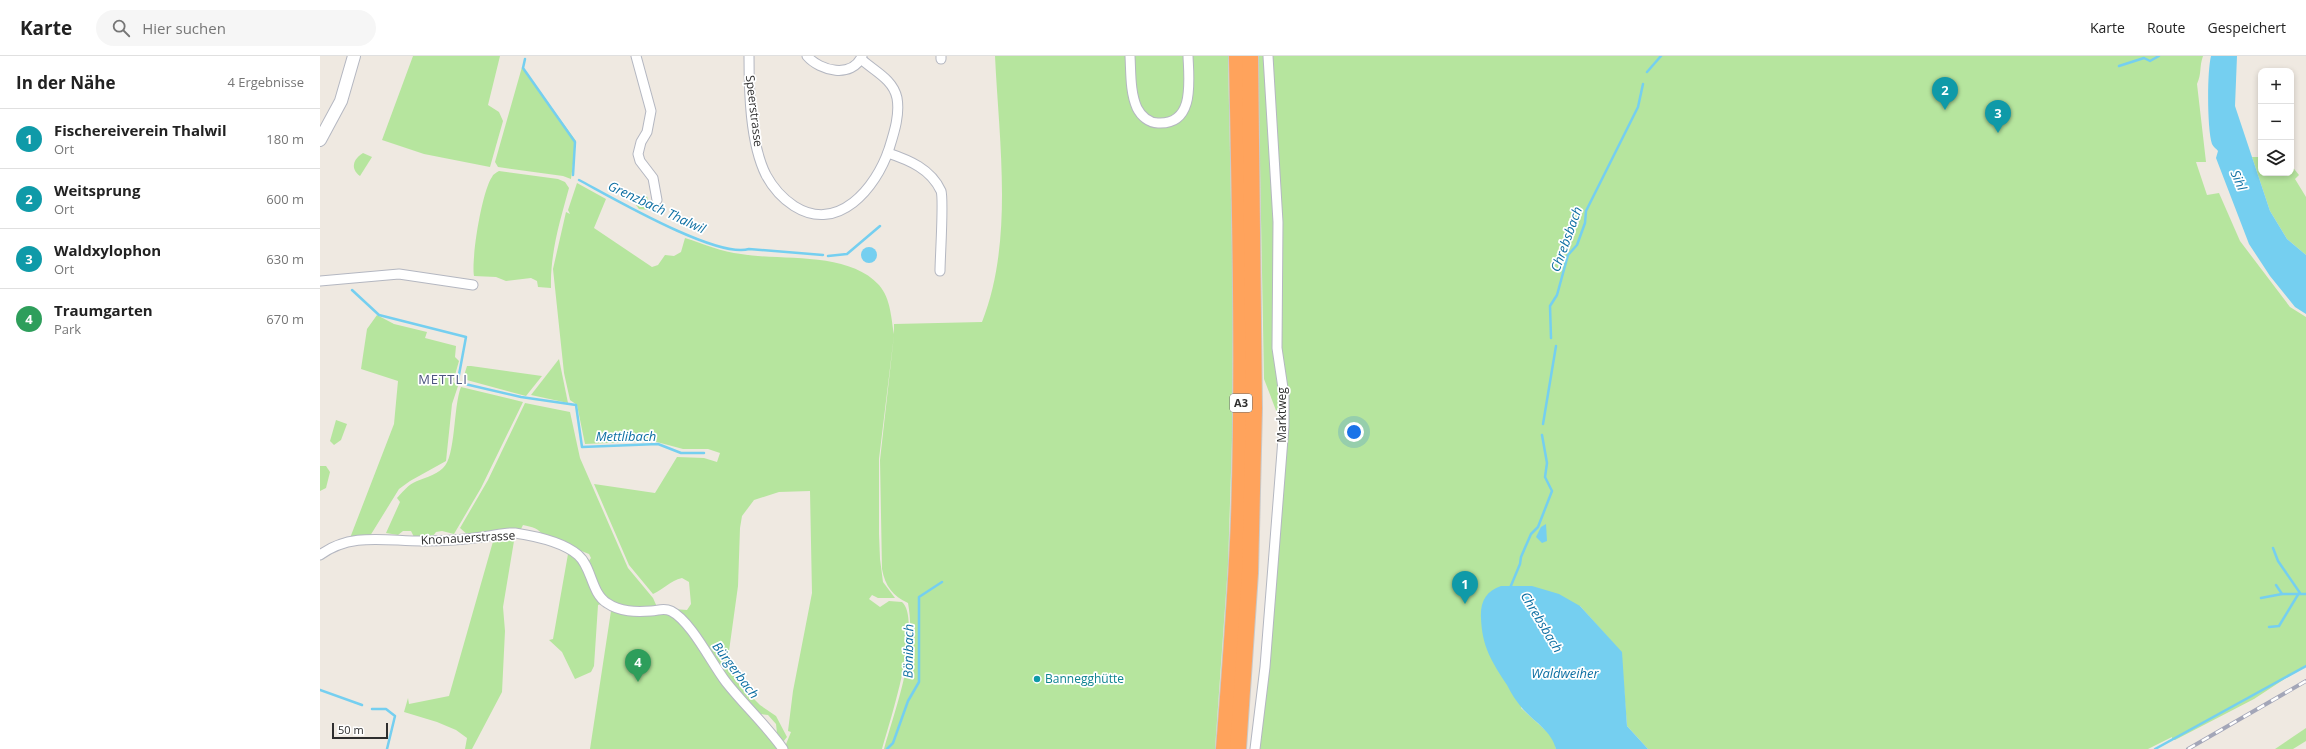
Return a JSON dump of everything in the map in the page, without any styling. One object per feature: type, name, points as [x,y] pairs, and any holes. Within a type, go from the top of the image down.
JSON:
[{"type":"highway","name":"A3","points":[[1224,749],[1236,580],[1240,442],[1241,320],[1236,56]]},
{"type":"highway","name":"A3","points":[[1238,749],[1250,573],[1254,415],[1250,56]]},
{"type":"main road","points":[[320,140],[341,101],[354,56]]},
{"type":"street","points":[[636,56],[651,111],[650,122],[638,154],[640,161],[653,178],[657,200]]},
{"type":"street","name":"Speerstrasse","points":[[749,56],[753,124],[762,162],[772,184],[787,201],[813,215],[827,215],[841,211],[864,192],[883,164],[888,152],[897,120],[897,98],[886,79],[862,57]]},
{"type":"street","points":[[807,56],[819,67],[834,71],[848,68],[862,57]]},
{"type":"street","points":[[1130,56],[1133,98],[1144,118],[1156,123],[1169,123],[1179,118],[1186,108],[1189,95],[1188,56]]},
{"type":"street","name":"Marktweg","points":[[1255,749],[1265,667],[1284,415],[1283,384],[1277,348],[1278,222],[1268,56]]},
{"type":"street","points":[[888,152],[915,163],[931,176],[942,192],[940,271]]},
{"type":"street","points":[[320,281],[399,274],[473,285]]},
{"type":"street","name":"Knonauerstrasse","points":[[320,555],[332,546],[342,542],[363,539],[453,541],[514,533],[560,545],[577,554],[584,561],[597,591],[605,602],[616,608],[632,612],[652,611],[661,608],[673,612],[690,629],[726,682],[783,749]]},
{"type":"green space","points":[[413,56],[500,56],[488,105],[499,112],[503,121],[490,167],[424,154],[382,140]]},
{"type":"green space","points":[[995,56],[2203,56],[2197,84],[2206,162],[2196,162],[2207,195],[2219,193],[2240,241],[2290,307],[2306,317],[2306,665],[2254,699],[2175,740],[2172,740],[2172,737],[2148,749],[1648,749],[1627,726],[1621,652],[1580,606],[1521,708],[1554,738],[1556,749],[1260,749],[1268,678],[1275,563],[1287,439],[1264,379],[1258,59],[1228,59],[1233,292],[1232,441],[1228,565],[1215,749],[884,749],[900,696],[908,659],[910,640],[908,603],[890,590],[883,575],[882,569],[880,460],[894,335],[879,459],[879,534],[883,582],[895,598],[878,598],[872,595],[869,599],[880,607],[889,601],[902,602],[907,612],[909,629],[907,650],[897,696],[882,749],[784,749],[791,732],[788,731],[793,691],[812,593],[810,491],[779,492],[754,500],[742,516],[740,528],[738,586],[729,651],[729,666],[737,682],[760,705],[776,716],[787,737],[783,742],[777,733],[776,724],[768,715],[761,714],[739,692],[674,609],[687,610],[691,604],[689,582],[682,578],[678,579],[653,594],[629,565],[594,484],[655,493],[677,457],[704,458],[717,462],[720,453],[708,449],[683,449],[653,441],[585,444],[577,405],[570,400],[564,373],[553,269],[566,212],[570,214],[568,210],[577,183],[606,199],[594,228],[652,267],[658,265],[665,255],[674,256],[681,252],[685,238],[720,250],[734,253],[814,259],[850,267],[866,274],[883,290],[890,309],[894,334],[894,324],[982,322],[992,291],[998,258],[1001,225],[1001,156]]},
{"type":"green space","points":[[522,67],[576,141],[571,179],[563,176],[498,167],[495,162]]},
{"type":"green space","points":[[363,153],[372,157],[360,176],[355,170],[354,164],[357,158]]},
{"type":"green space","points":[[2252,157],[2258,157],[2258,175]]},
{"type":"green space","points":[[2294,169],[2299,175],[2295,179],[2306,197],[2306,255],[2287,239],[2270,211],[2258,176],[2294,176]]},
{"type":"green space","points":[[499,171],[558,179],[565,182],[569,188],[554,250],[551,288],[538,287],[537,281],[531,278],[506,281],[496,277],[474,276],[474,255],[481,210],[488,185],[493,175]]},
{"type":"green space","points":[[647,196],[650,210],[639,209],[636,205],[637,201]]},
{"type":"green space","points":[[377,315],[394,324],[427,332],[425,338],[456,346],[455,357],[459,361],[453,382],[458,386],[452,404],[446,461],[410,481],[399,489],[370,536],[350,538],[394,424],[398,381],[361,369],[367,329]]},
{"type":"green space","points":[[559,359],[568,403],[531,395]]},
{"type":"green space","points":[[467,366],[542,376],[526,396],[463,379]]},
{"type":"green space","points":[[461,387],[523,402],[481,488],[454,534],[442,531],[436,532],[433,536],[414,537],[411,531],[403,531],[398,535],[386,533],[400,502],[397,498],[406,488],[417,481],[436,473],[443,468],[447,462],[450,454],[458,396]]},
{"type":"green space","points":[[525,403],[570,412],[580,458],[628,568],[653,598],[657,607],[629,609],[612,602],[599,586],[588,562],[591,558],[589,554],[543,536],[535,528],[523,525],[520,531],[469,536],[460,528],[488,480]]},
{"type":"green space","points":[[336,420],[347,424],[341,440],[334,445],[330,441]]},
{"type":"green space","points":[[320,466],[326,466],[330,472],[326,488],[320,491]]},
{"type":"green space","points":[[515,535],[503,607],[505,631],[502,692],[472,749],[465,749],[467,738],[456,730],[437,722],[404,712],[408,698],[409,704],[449,696],[494,538]]},
{"type":"green space","points":[[568,554],[578,559],[604,603],[598,605],[594,666],[591,672],[575,679],[562,652],[549,640],[553,639]]},
{"type":"green space","points":[[611,611],[630,615],[655,612],[663,613],[681,622],[781,749],[590,749]]},
{"type":"green space","points":[[2306,728],[2306,741],[2293,749],[2275,749]]},
{"type":"water","name":"Sihl","points":[[2211,56],[2237,56],[2235,106],[2270,211],[2287,239],[2306,255],[2306,314],[2295,307],[2270,276],[2249,244],[2216,158],[2218,151],[2213,146],[2210,137],[2208,100]]},
{"type":"water","points":[[869,247],[875,249],[877,255],[875,261],[869,263],[863,261],[861,255],[863,249]]},
{"type":"water","points":[[1546,524],[1547,541],[1542,543],[1536,537],[1541,527]]},
{"type":"water","name":"Waldweiher","points":[[1501,586],[1532,586],[1559,594],[1580,606],[1622,652],[1627,726],[1648,749],[1556,749],[1554,742],[1546,731],[1522,708],[1516,700],[1492,661],[1486,646],[1483,637],[1481,618],[1483,602],[1491,591]]},
{"type":"waterway","name":"Chrebsbach","points":[[1647,72],[1661,56]]},
{"type":"waterway","points":[[2119,66],[2144,58],[2150,61],[2159,56]]},
{"type":"waterway","name":"Grenzbach Thalwil","points":[[525,59],[523,68],[575,142],[573,175]]},
{"type":"waterway","name":"Chrebsbach","points":[[1551,338],[1550,306],[1557,295],[1568,255],[1577,245],[1585,223],[1586,211],[1638,107],[1643,84]]},
{"type":"waterway","name":"Grenzbach Thalwil","points":[[579,180],[664,225],[713,245],[734,250],[749,249],[823,255]]},
{"type":"waterway","name":"Grenzbach Thalwil","points":[[828,256],[847,254],[880,226]]},
{"type":"waterway","name":"Mettlibach","points":[[352,290],[379,315],[466,337],[458,380]]},
{"type":"waterway","name":"Chrebsbach","points":[[1543,424],[1556,346]]},
{"type":"waterway","name":"Mettlibach","points":[[465,384],[521,397],[576,405],[582,447],[658,444],[681,453],[704,453]]},
{"type":"waterway","name":"Chrebsbach","points":[[1510,588],[1520,564],[1521,557],[1531,534],[1538,527],[1552,491],[1545,477],[1547,463],[1542,435]]},
{"type":"waterway","points":[[2273,548],[2278,561],[2300,593]]},
{"type":"waterway","name":"Bönibach","points":[[887,749],[893,743],[908,701],[919,682],[919,597],[942,582]]},
{"type":"waterway","points":[[2276,585],[2282,594]]},
{"type":"waterway","points":[[2269,627],[2279,626],[2299,593]]},
{"type":"waterway","points":[[2261,598],[2282,594],[2306,594]]},
{"type":"waterway","points":[[2155,749],[2306,666]]},
{"type":"waterway","name":"Bönibach","points":[[320,690],[362,705]]},
{"type":"waterway","name":"Bönibach","points":[[372,709],[386,709],[395,716],[387,749]]},
{"type":"railway","points":[[2188,749],[2306,681]]},
{"type":"place","name":"Weitsprung","points":[[1945,110]]},
{"type":"place","name":"Waldxylophon","points":[[1998,133]]},
{"type":"place","name":"Fischereiverein Thalwil","points":[[1465,604]]},
{"type":"place","name":"Bannegghütte","points":[[1037,679]]},
{"type":"place","name":"Traumgarten","points":[[638,682]]},
{"type":"district","name":"METTLI","points":[[443,379]]},
{"type":"water label","name":"Bürgerbach","points":[[736,670]]}]
